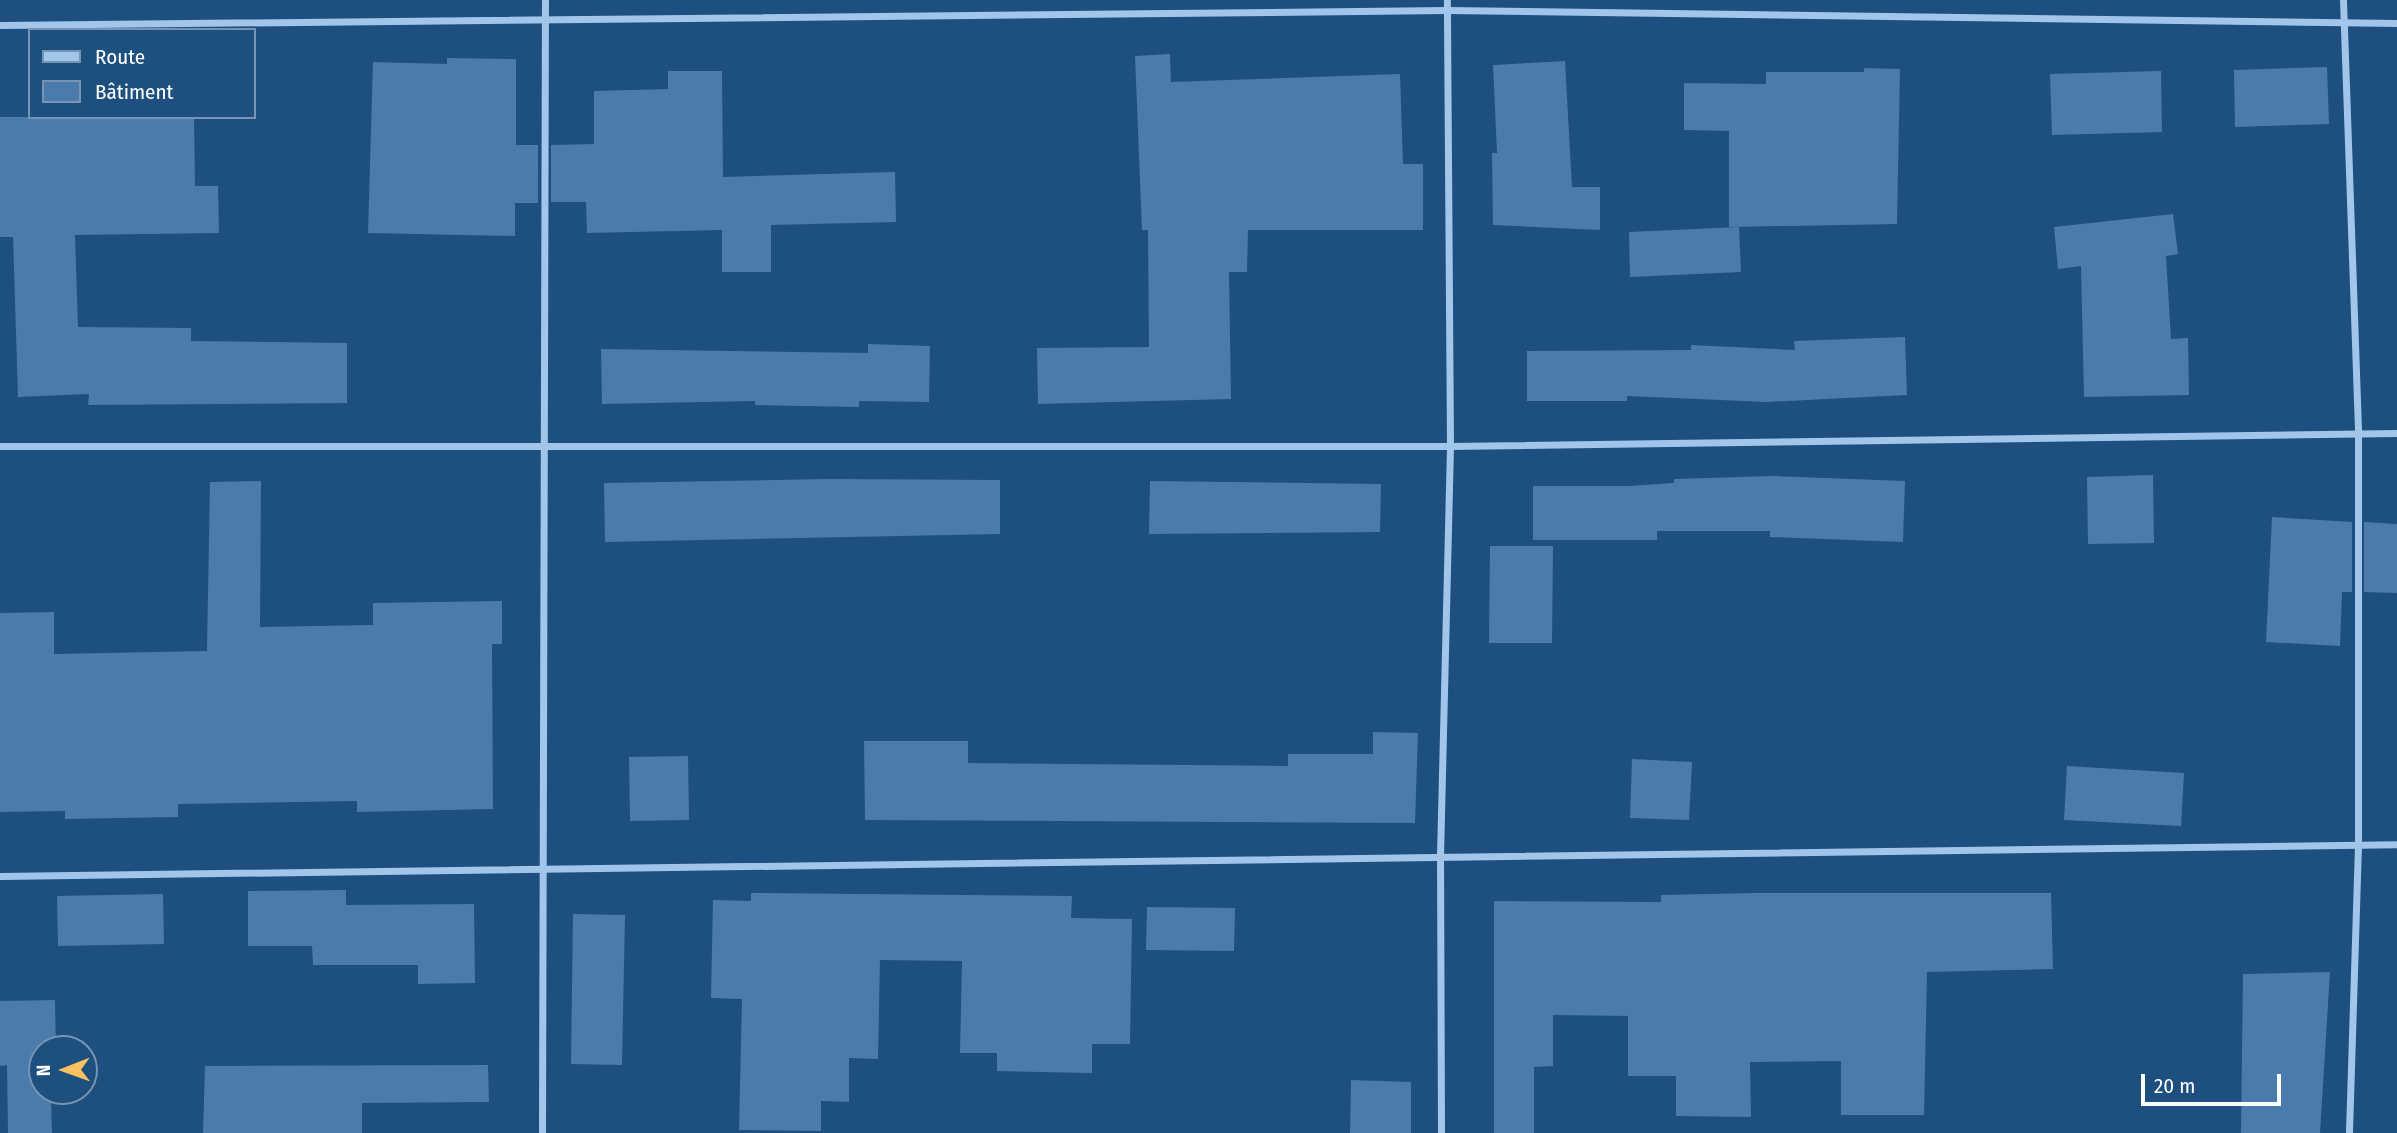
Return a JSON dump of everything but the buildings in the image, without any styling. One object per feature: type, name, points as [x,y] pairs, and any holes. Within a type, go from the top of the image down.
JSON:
[{"type":"street","points":[[542,1133],[546,446],[545,0]]},
{"type":"street","points":[[1441,1133],[1440,856],[1450,446],[1447,0]]},
{"type":"street","points":[[2343,0],[2358,433],[2358,845],[2349,1133]]},
{"type":"street","points":[[0,25],[1447,10],[2397,23]]},
{"type":"street","points":[[0,446],[1450,446],[2397,433]]},
{"type":"street","points":[[0,876],[2397,845]]}]
